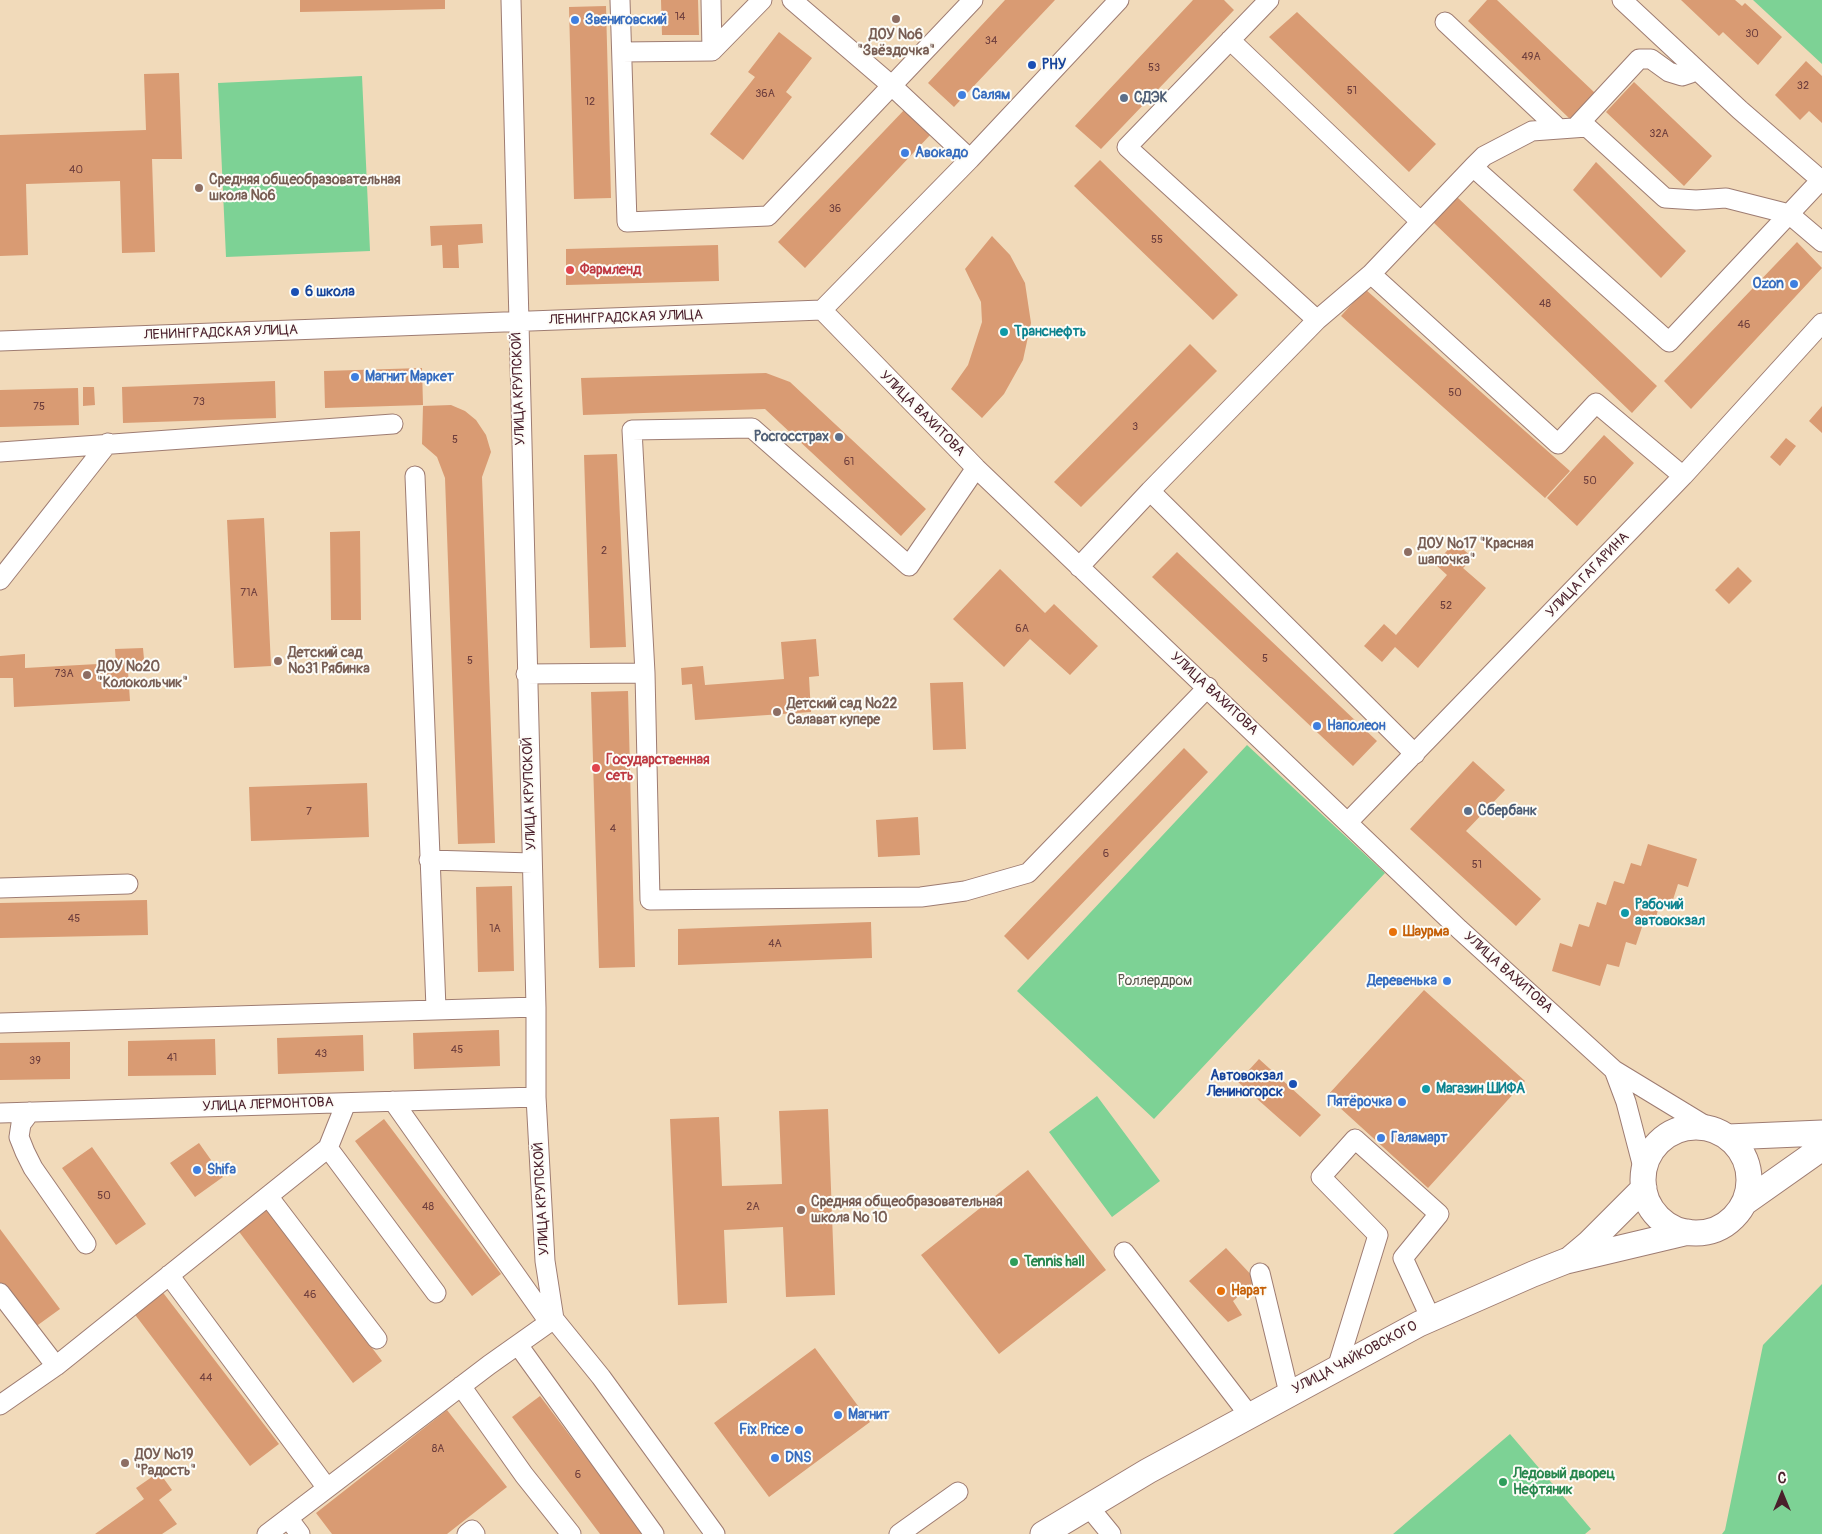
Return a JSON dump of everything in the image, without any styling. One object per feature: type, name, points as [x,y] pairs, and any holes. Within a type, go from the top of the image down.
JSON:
[{"type":"main road","points":[[1822,1132],[1720,1133],[1694,1127],[1676,1130],[1661,1140],[1650,1154],[1644,1179],[1649,1204],[1658,1217],[1672,1227],[1688,1232],[1710,1231],[1720,1227],[1734,1217],[1744,1203],[1822,1148]]},
{"type":"main road","points":[[1720,1133],[1740,1150],[1748,1167],[1749,1185],[1744,1203]]},
{"type":"main road","points":[[1566,1261],[1589,1243],[1644,1179]]},
{"type":"main road","name":"УЛИЦА ЧАЙКОВСКОГО","points":[[1043,1534],[1088,1506],[1249,1415],[1431,1318],[1566,1261],[1688,1232]]},
{"type":"street","name":"УЛИЦА КРУПСКОЙ","points":[[511,0],[517,322],[536,1007],[536,1097],[546,1261],[552,1321]]},
{"type":"street","points":[[620,0],[626,222],[768,216],[973,0]]},
{"type":"street","points":[[711,0],[712,51]]},
{"type":"street","points":[[622,52],[712,51],[762,0]]},
{"type":"street","points":[[792,0],[892,85],[970,159]]},
{"type":"street","points":[[822,310],[970,159],[1119,0]]},
{"type":"street","points":[[1473,167],[1669,342],[1821,180],[1694,67],[1679,49],[1622,0]]},
{"type":"street","points":[[1264,2],[1127,147],[1317,320]]},
{"type":"street","points":[[1445,22],[1567,129]]},
{"type":"street","points":[[1230,40],[1420,221]]},
{"type":"street","points":[[1567,129],[1639,58],[1651,58],[1670,72],[1682,76],[1691,73],[1694,67]]},
{"type":"street","points":[[1079,567],[1150,491],[1317,320],[1370,274],[1484,156],[1532,131],[1588,127],[1665,198],[1696,200],[1726,198],[1789,214],[1822,242]]},
{"type":"street","points":[[1370,274],[1558,444],[1596,402],[1683,476]]},
{"type":"street","name":"ЛЕНИНГРАДСКАЯ УЛИЦА","points":[[0,341],[822,310]]},
{"type":"street","name":"УЛИЦА ВАХИТОВА","points":[[822,310],[976,468],[1208,687],[1459,929],[1614,1070],[1720,1133]]},
{"type":"street","name":"УЛИЦА ГАГАРИНА","points":[[1348,822],[1683,476],[1822,323]]},
{"type":"street","points":[[0,452],[393,424]]},
{"type":"street","points":[[976,468],[909,566],[752,428],[632,430],[645,673],[650,900],[921,896],[965,891],[1028,873],[1208,687]]},
{"type":"street","points":[[0,580],[108,443]]},
{"type":"street","points":[[415,476],[436,1008]]},
{"type":"street","points":[[1150,491],[1415,754]]},
{"type":"street","points":[[526,674],[645,673]]},
{"type":"street","points":[[430,860],[532,863]]},
{"type":"street","points":[[0,888],[128,884]]},
{"type":"street","points":[[0,1023],[436,1008],[536,1007]]},
{"type":"street","points":[[1614,1070],[1626,1102],[1644,1179]]},
{"type":"street","name":"УЛИЦА ЛЕРМОНТОВА","points":[[0,1113],[536,1097]]},
{"type":"street","points":[[393,1101],[552,1321],[601,1377],[715,1534]]},
{"type":"street","points":[[0,1405],[56,1366],[328,1148],[346,1102]]},
{"type":"street","points":[[30,1112],[21,1124],[19,1137],[25,1152],[32,1168],[86,1244]]},
{"type":"street","points":[[1337,1368],[1378,1235],[1322,1177],[1355,1139],[1439,1214],[1403,1258],[1431,1318]]},
{"type":"street","points":[[328,1148],[436,1293]]},
{"type":"street","points":[[268,1196],[377,1339]]},
{"type":"street","points":[[1124,1252],[1249,1415]]},
{"type":"street","points":[[1260,1273],[1290,1393]]},
{"type":"street","points":[[169,1275],[327,1488]]},
{"type":"street","points":[[0,1293],[56,1366]]},
{"type":"street","points":[[267,1534],[460,1386],[552,1321]]},
{"type":"street","points":[[518,1345],[654,1534]]},
{"type":"street","points":[[460,1386],[524,1475],[571,1534]]},
{"type":"street","points":[[899,1534],[958,1492]]},
{"type":"street","points":[[1088,1506],[1111,1534]]},
{"type":"street","points":[[288,1518],[300,1534]]},
{"type":"street","points":[[467,1534],[472,1530],[475,1534]]},
{"type":"green space","points":[[1753,0],[1822,0],[1822,64]]},
{"type":"green space","points":[[362,76],[370,251],[226,257],[218,83]]},
{"type":"green space","name":"Роллердром","points":[[1247,745],[1385,873],[1154,1119],[1017,991]]},
{"type":"green space","points":[[1097,1096],[1160,1181],[1112,1217],[1049,1132]]},
{"type":"green space","points":[[1822,1284],[1822,1534],[1722,1534],[1725,1530],[1763,1345]]},
{"type":"green space","name":"Ледовый дворец Нефтяник","points":[[1510,1434],[1591,1529],[1585,1534],[1393,1534]]},
{"type":"building","points":[[300,0],[445,0],[445,9],[300,12]]},
{"type":"building","points":[[661,0],[698,0],[699,35],[662,35]]},
{"type":"building","points":[[1005,0],[1055,0],[954,107],[928,83]]},
{"type":"building","points":[[1193,0],[1224,0],[1234,10],[1101,149],[1075,126]]},
{"type":"building","points":[[1487,0],[1497,0],[1595,93],[1570,119],[1468,21]]},
{"type":"building","points":[[1681,0],[1735,0],[1742,6],[1745,3],[1782,37],[1758,65],[1723,32],[1719,36]]},
{"type":"building","points":[[606,6],[611,198],[574,199],[569,7]]},
{"type":"building","points":[[1297,12],[1436,144],[1409,172],[1269,37]]},
{"type":"building","points":[[779,32],[812,58],[786,92],[792,97],[743,160],[710,134],[755,77],[748,72]]},
{"type":"building","points":[[1806,61],[1822,76],[1822,123],[1809,111],[1800,120],[1775,95]]},
{"type":"building","points":[[179,73],[182,159],[152,159],[155,252],[122,253],[120,181],[26,184],[28,255],[0,256],[0,135],[146,130],[144,74]]},
{"type":"building","points":[[1634,82],[1712,156],[1684,186],[1606,112]]},
{"type":"building","points":[[906,108],[932,133],[805,268],[778,242]]},
{"type":"building","points":[[1100,160],[1238,295],[1213,320],[1074,186]]},
{"type":"building","points":[[1596,162],[1686,251],[1661,278],[1573,190]]},
{"type":"building","points":[[1457,197],[1657,386],[1632,413],[1433,222]]},
{"type":"building","points":[[482,224],[483,243],[458,245],[459,268],[443,268],[442,245],[431,246],[430,226]]},
{"type":"building","name":"Транснефть","points":[[992,236],[1010,255],[1025,283],[1031,323],[1023,360],[1004,394],[982,418],[951,389],[968,365],[982,322],[981,302],[965,269]]},
{"type":"building","points":[[1797,242],[1822,268],[1691,409],[1664,381]]},
{"type":"building","points":[[718,245],[719,281],[566,285],[566,249]]},
{"type":"building","points":[[1365,289],[1570,471],[1545,498],[1341,316]]},
{"type":"building","points":[[1190,344],[1217,371],[1081,507],[1054,482]]},
{"type":"building","points":[[422,368],[423,405],[325,408],[324,371]]},
{"type":"building","points":[[766,373],[790,382],[926,509],[901,536],[765,409],[583,415],[581,378]]},
{"type":"building","points":[[275,381],[276,418],[123,423],[122,387]]},
{"type":"building","points":[[83,387],[94,387],[95,405],[83,406]]},
{"type":"building","points":[[78,388],[79,425],[0,427],[0,390]]},
{"type":"building","points":[[451,405],[465,411],[476,420],[486,435],[491,452],[482,477],[495,843],[458,844],[445,478],[437,457],[422,444],[423,406]]},
{"type":"building","points":[[1822,406],[1822,433],[1809,421]]},
{"type":"building","points":[[1604,435],[1634,463],[1577,526],[1547,498]]},
{"type":"building","points":[[1786,438],[1796,446],[1780,466],[1770,457]]},
{"type":"building","points":[[617,454],[626,647],[590,648],[584,455]]},
{"type":"building","points":[[264,518],[271,666],[234,668],[227,520]]},
{"type":"building","points":[[360,531],[361,620],[331,620],[330,532]]},
{"type":"building","points":[[1455,542],[1473,558],[1463,568],[1486,588],[1418,668],[1395,647],[1382,662],[1364,646],[1384,624],[1396,635],[1447,575],[1435,564]]},
{"type":"building","points":[[1177,552],[1377,741],[1353,766],[1152,577]]},
{"type":"building","points":[[1738,567],[1752,581],[1729,604],[1715,590]]},
{"type":"building","points":[[1000,569],[1045,613],[1054,604],[1098,646],[1070,675],[1030,639],[1004,667],[953,619]]},
{"type":"building","points":[[816,639],[819,676],[809,677],[811,712],[695,720],[692,684],[682,685],[681,668],[703,666],[705,685],[784,679],[781,642]]},
{"type":"building","points":[[143,648],[145,670],[128,671],[130,701],[14,707],[13,678],[0,678],[0,656],[25,654],[25,668],[116,663],[115,649]]},
{"type":"building","points":[[963,682],[966,749],[933,750],[930,683]]},
{"type":"building","points":[[628,691],[635,967],[599,968],[591,692]]},
{"type":"building","points":[[1184,748],[1208,772],[1028,960],[1004,936]]},
{"type":"building","points":[[1473,761],[1505,790],[1466,831],[1541,899],[1516,926],[1410,829]]},
{"type":"building","points":[[367,783],[369,837],[251,841],[249,787]]},
{"type":"building","points":[[918,817],[920,855],[878,857],[876,820]]},
{"type":"building","name":"Рабочий автовокзал","points":[[1648,844],[1697,859],[1688,887],[1678,884],[1671,906],[1660,903],[1654,924],[1644,921],[1636,945],[1626,942],[1619,967],[1607,964],[1600,986],[1552,971],[1560,943],[1572,947],[1579,924],[1589,927],[1597,902],[1606,905],[1614,881],[1624,884],[1631,863],[1641,866]]},
{"type":"building","points":[[512,886],[514,971],[478,972],[476,887]]},
{"type":"building","points":[[147,900],[148,935],[0,938],[0,903]]},
{"type":"building","points":[[871,922],[872,958],[678,965],[678,929]]},
{"type":"building","name":"Магазин ШИФА","points":[[1424,990],[1525,1081],[1428,1188],[1327,1096]]},
{"type":"building","points":[[499,1030],[500,1066],[414,1069],[413,1033]]},
{"type":"building","points":[[363,1035],[364,1071],[278,1074],[277,1038]]},
{"type":"building","points":[[215,1039],[216,1075],[128,1076],[128,1041]]},
{"type":"building","points":[[70,1042],[70,1079],[0,1080],[0,1043]]},
{"type":"building","points":[[1259,1059],[1321,1115],[1300,1137],[1238,1082]]},
{"type":"building","points":[[828,1109],[835,1295],[786,1297],[783,1227],[724,1230],[727,1303],[678,1305],[670,1119],[719,1117],[722,1186],[782,1184],[779,1111]]},
{"type":"building","points":[[384,1119],[501,1274],[472,1296],[355,1141]]},
{"type":"building","name":"Shifa","points":[[199,1143],[223,1177],[195,1197],[170,1163]]},
{"type":"building","points":[[92,1147],[146,1224],[116,1245],[62,1168]]},
{"type":"building","name":"Tennis hall","points":[[1028,1170],[1106,1270],[999,1354],[921,1255]]},
{"type":"building","points":[[266,1208],[382,1361],[353,1383],[237,1229]]},
{"type":"building","points":[[0,1229],[60,1309],[31,1330],[0,1289]]},
{"type":"building","name":"Нарат","points":[[1226,1248],[1256,1280],[1233,1301],[1242,1315],[1228,1322],[1189,1281]]},
{"type":"building","points":[[161,1290],[279,1444],[250,1466],[133,1312]]},
{"type":"building","points":[[815,1348],[870,1422],[769,1497],[714,1423]]},
{"type":"building","points":[[540,1396],[644,1534],[600,1534],[512,1417]]},
{"type":"building","points":[[447,1410],[507,1487],[447,1534],[332,1534],[316,1513]]},
{"type":"building","points":[[159,1472],[172,1490],[159,1500],[177,1524],[162,1534],[95,1534],[144,1499],[136,1488]]},
{"type":"place","name":"ДОУ №6 \"Звёздочка\"","points":[[896,19]]},
{"type":"place","name":"Звениговский","points":[[575,20]]},
{"type":"place","name":"РНУ","points":[[1032,65]]},
{"type":"place","name":"Салям","points":[[962,95]]},
{"type":"place","name":"СДЭК","points":[[1124,98]]},
{"type":"place","name":"Авокадо","points":[[905,153]]},
{"type":"place","name":"Средняя общеобразовательная школа №6","points":[[199,188]]},
{"type":"place","name":"Фармленд","points":[[570,270]]},
{"type":"place","name":"Ozon","points":[[1794,284]]},
{"type":"place","name":"6 школа","points":[[295,292]]},
{"type":"place","name":"Транснефть","points":[[1004,332]]},
{"type":"place","name":"Магнит Маркет","points":[[355,377]]},
{"type":"place","name":"Росгосстрах","points":[[839,437]]},
{"type":"place","name":"ДОУ №17 \"Красная шапочка\"","points":[[1408,552]]},
{"type":"place","name":"Детский сад №31 Рябинка","points":[[278,661]]},
{"type":"place","name":"ДОУ №20 \"Колокольчик\"","points":[[87,675]]},
{"type":"place","name":"Детский сад №22 Салават купере","points":[[777,712]]},
{"type":"place","name":"Наполеон","points":[[1317,726]]},
{"type":"place","name":"Государственная сеть","points":[[596,768]]},
{"type":"place","name":"Сбербанк","points":[[1468,811]]},
{"type":"place","name":"Рабочий автовокзал","points":[[1625,913]]},
{"type":"place","name":"Шаурма","points":[[1393,932]]},
{"type":"place","name":"Деревенька","points":[[1447,981]]},
{"type":"place","name":"Автовокзал Лениногорск","points":[[1293,1084]]},
{"type":"place","name":"Магазин ШИФА","points":[[1426,1089]]},
{"type":"place","name":"Пятёрочка","points":[[1402,1102]]},
{"type":"place","name":"Галамарт","points":[[1381,1138]]},
{"type":"place","name":"Shifa","points":[[197,1170]]},
{"type":"place","name":"Средняя общеобразовательная школа № 10","points":[[801,1210]]},
{"type":"place","name":"Tennis hall","points":[[1014,1262]]},
{"type":"place","name":"Нарат","points":[[1221,1291]]},
{"type":"place","name":"Магнит","points":[[838,1415]]},
{"type":"place","name":"Fix Price","points":[[799,1430]]},
{"type":"place","name":"DNS","points":[[775,1458]]},
{"type":"place","name":"ДОУ №19 \"Радость\"","points":[[125,1463]]},
{"type":"place","name":"Ледовый дворец Нефтяник","points":[[1503,1482]]}]
